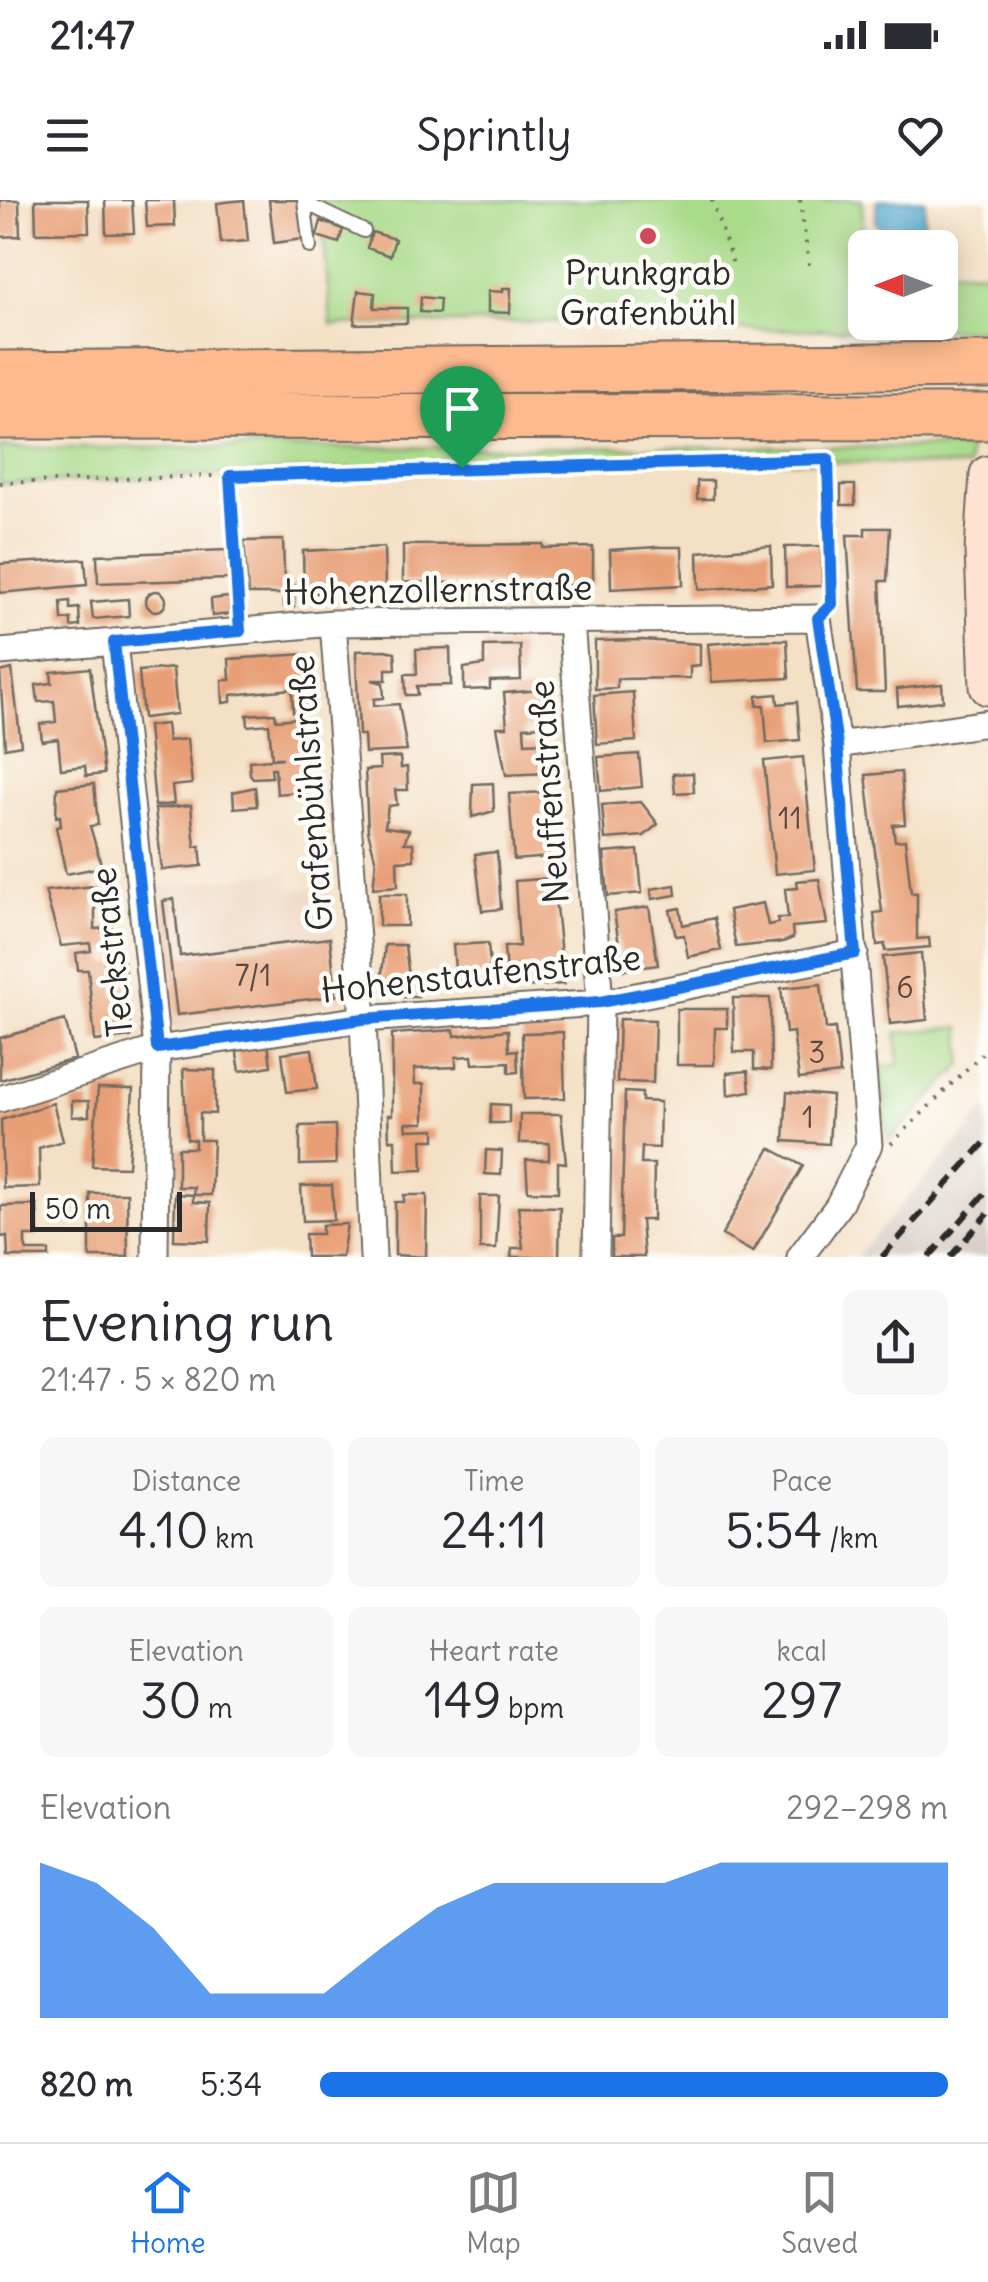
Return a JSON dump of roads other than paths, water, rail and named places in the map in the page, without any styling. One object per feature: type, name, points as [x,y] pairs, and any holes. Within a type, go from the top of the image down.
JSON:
[{"type":"highway","points":[[0,374],[988,366]]},
{"type":"highway","points":[[0,416],[988,418]]},
{"type":"main road","points":[[988,474],[988,687]]},
{"type":"street","name":"Hohenzollernstraße","points":[[0,652],[333,623],[818,618],[837,745]]},
{"type":"street","name":"Neuffenstraße","points":[[571,621],[600,1002],[596,1257]]},
{"type":"street","name":"Grafenbühlstraße","points":[[333,623],[363,1019],[373,1257]]},
{"type":"street","name":"Teckstraße","points":[[114,642],[157,1048],[155,1257]]},
{"type":"street","points":[[800,1257],[838,1206],[869,1145],[837,745],[988,723]]},
{"type":"street","name":"Hohenstaufenstraße","points":[[0,1100],[157,1048],[363,1019],[600,1002],[855,953]]},
{"type":"lane","points":[[304,202],[364,230]]},
{"type":"lane","points":[[304,202],[310,246]]},
{"type":"lane","points":[[234,543],[240,631]]},
{"type":"water","points":[[877,200],[925,200],[924,227],[920,230],[882,230],[876,222]]},
{"type":"railway","points":[[882,1257],[988,1139]]},
{"type":"railway","points":[[929,1257],[988,1190]]},
{"type":"railway","points":[[950,1257],[988,1214]]},
{"type":"place","name":"Prunkgrab Grafenbühl","points":[[648,236]]}]
